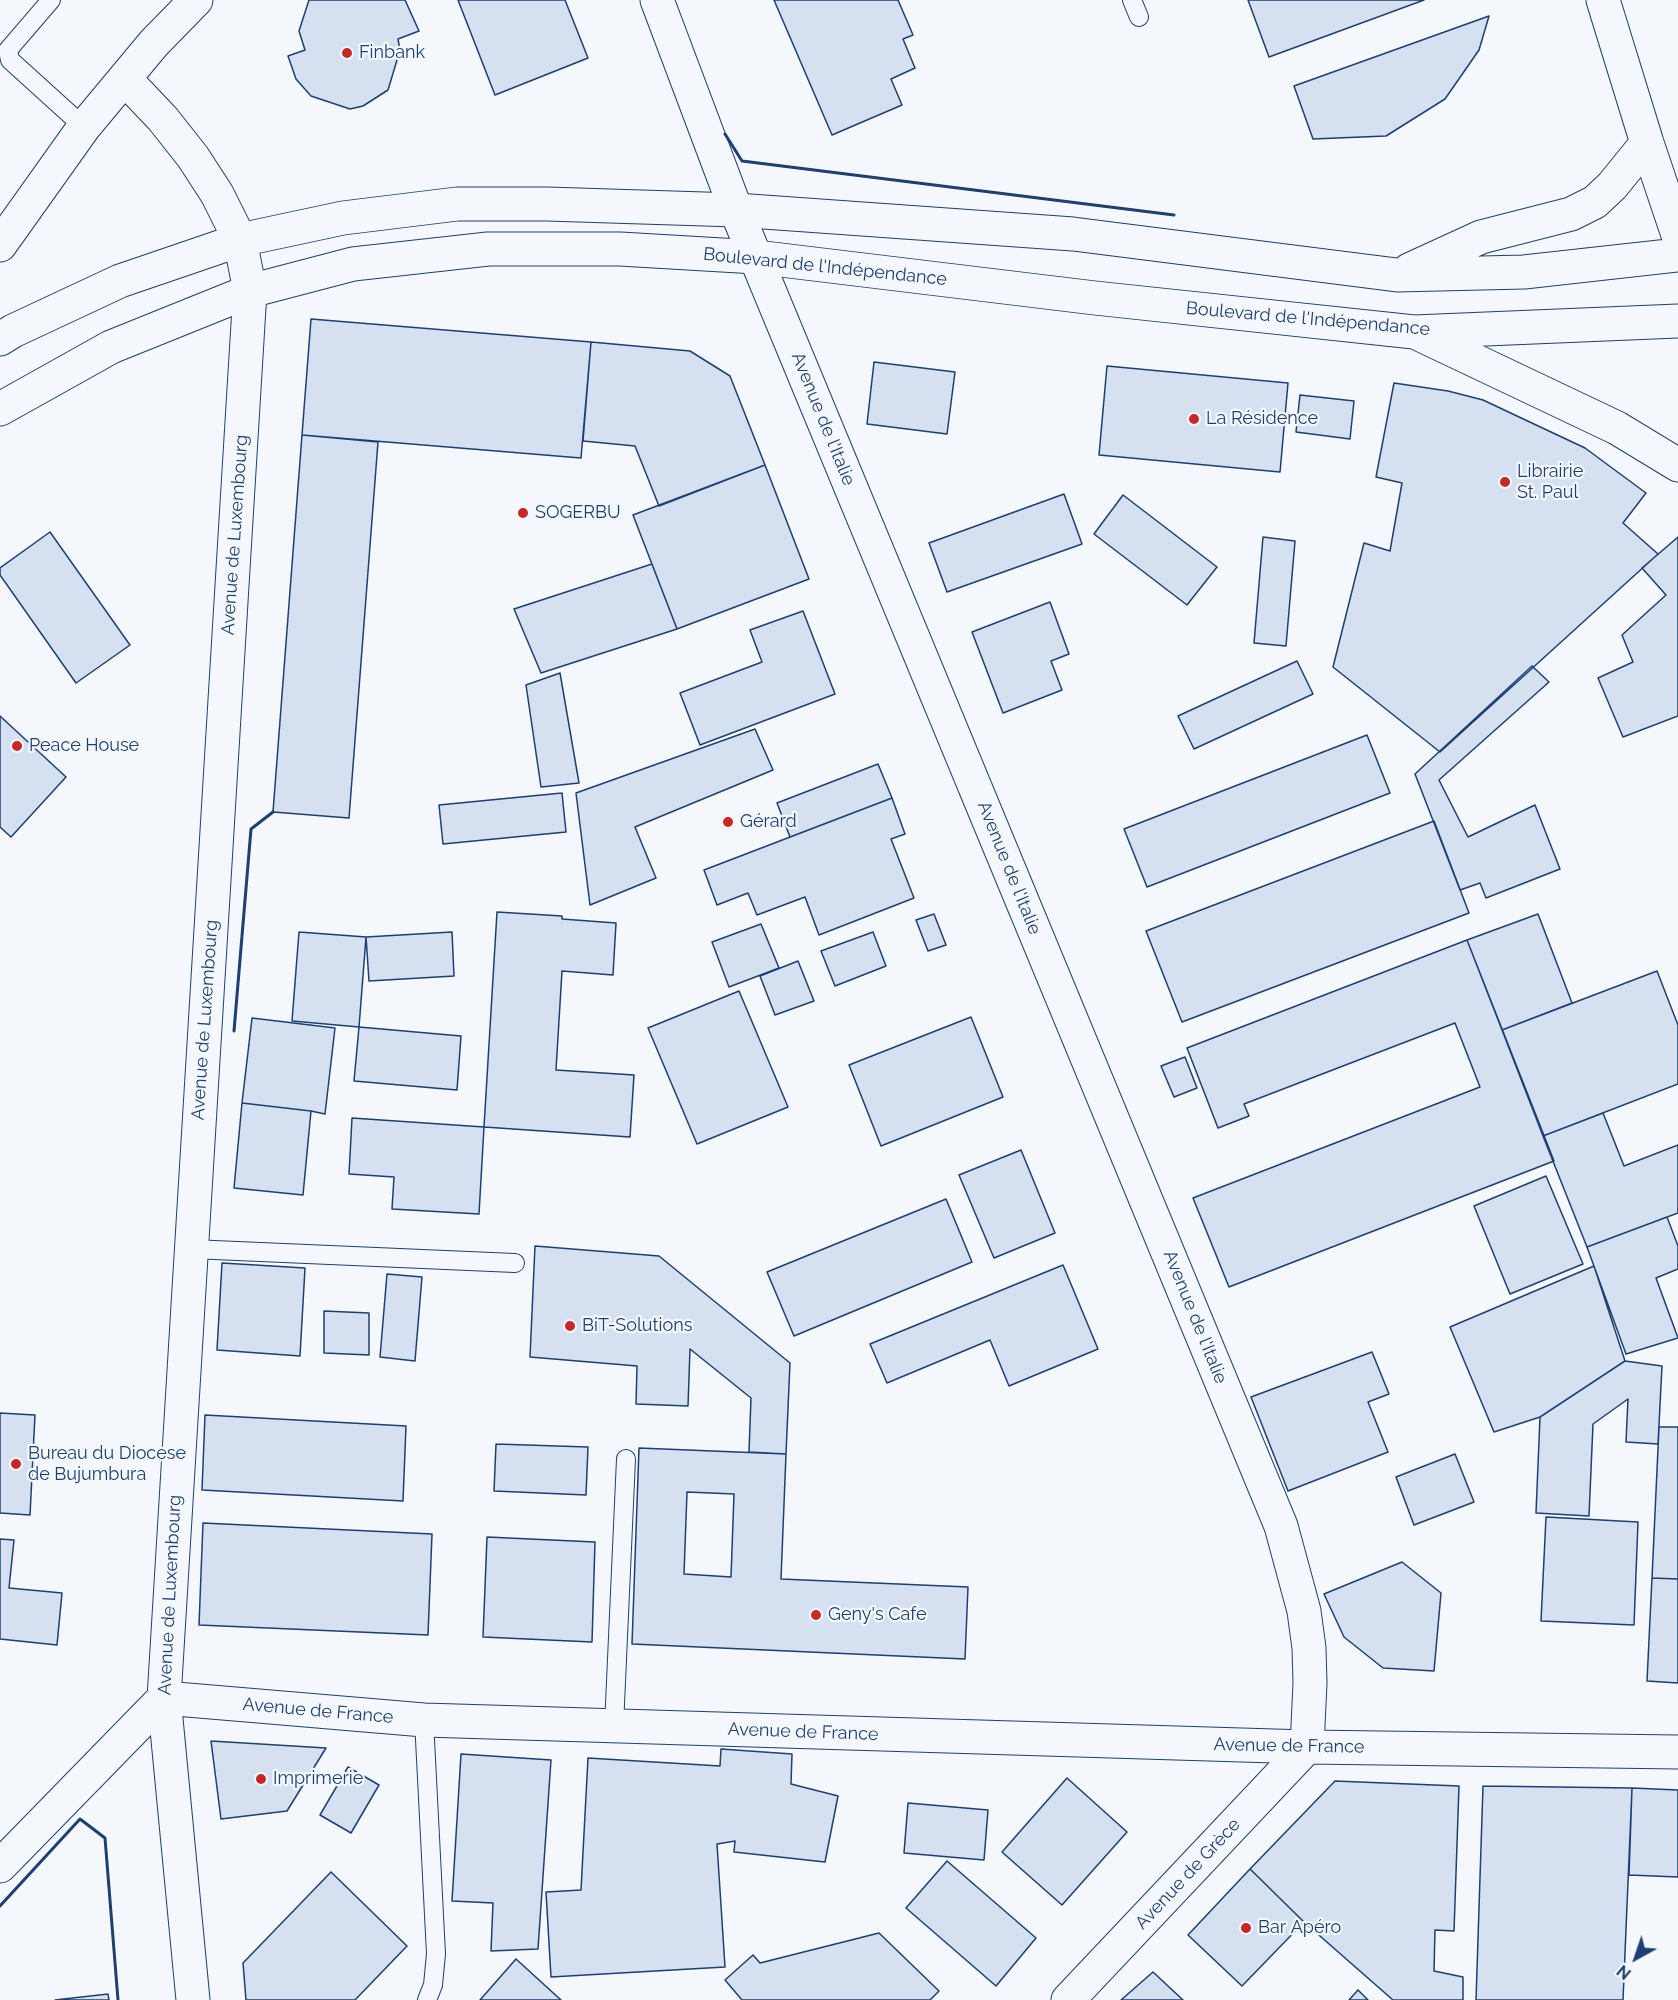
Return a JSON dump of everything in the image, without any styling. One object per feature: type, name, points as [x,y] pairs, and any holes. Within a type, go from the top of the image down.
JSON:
[{"type":"street","points":[[0,245],[84,127],[154,43],[196,0]]},
{"type":"street","name":"Avenue de l'Italie","points":[[657,0],[736,210],[1281,1526],[1304,1611],[1309,1648],[1307,1747]]},
{"type":"street","points":[[1603,0],[1678,235]]},
{"type":"street","name":"Avenue de Luxembourg","points":[[125,79],[163,119],[193,157],[217,194],[240,240],[250,291],[164,1698],[194,2000]]},
{"type":"street","points":[[1397,275],[1482,237],[1571,214],[1595,202],[1612,186],[1647,143]]},
{"type":"street","points":[[0,339],[120,281],[240,240],[343,218],[457,204],[547,204],[736,210],[1073,234],[1397,275],[1524,272],[1678,255]]},
{"type":"street","name":"Boulevard de l'Indépendance","points":[[0,409],[111,346],[250,291],[353,264],[488,249],[620,249],[756,257],[1095,298],[1414,332],[1678,321]]},
{"type":"street","points":[[1414,332],[1617,428],[1678,465]]},
{"type":"street","points":[[0,1866],[164,1698]]},
{"type":"street","name":"Avenue de France","points":[[164,1698],[424,1720],[1307,1747],[1678,1752]]},
{"type":"street","name":"Avenue de Grèce","points":[[1068,2000],[1307,1747]]},
{"type":"lane","points":[[51,0],[8,50],[10,60],[84,127]]},
{"type":"lane","points":[[1132,0],[1139,17]]},
{"type":"lane","points":[[191,1249],[514,1263]]},
{"type":"lane","points":[[614,1726],[626,1459]]},
{"type":"lane","points":[[424,1720],[436,1954],[433,1985],[427,2000]]},
{"type":"building","name":"Finbank","points":[[309,0],[405,0],[419,31],[398,39],[400,50],[388,90],[363,106],[350,109],[311,96],[296,79],[288,56],[305,50],[299,31]]},
{"type":"building","points":[[458,0],[565,0],[588,58],[495,95]]},
{"type":"building","points":[[774,0],[898,0],[913,35],[903,39],[915,68],[891,79],[902,105],[832,135]]},
{"type":"building","points":[[1248,0],[1424,0],[1269,57]]},
{"type":"building","points":[[1489,16],[1479,50],[1445,99],[1386,136],[1313,139],[1294,86]]},
{"type":"building","points":[[311,319],[591,342],[581,458],[302,435]]},
{"type":"building","points":[[591,342],[690,351],[730,376],[765,465],[659,506],[635,446],[583,441]]},
{"type":"building","points":[[874,362],[955,372],[947,434],[867,424]]},
{"type":"building","name":"La Résidence","points":[[1107,366],[1288,383],[1280,472],[1099,455]]},
{"type":"building","points":[[1394,383],[1448,391],[1483,400],[1585,448],[1646,493],[1623,523],[1658,554],[1440,752],[1333,667],[1364,543],[1390,551],[1402,483],[1376,477]]},
{"type":"building","points":[[1300,395],[1354,401],[1350,439],[1296,432]]},
{"type":"building","points":[[302,435],[378,442],[349,818],[273,812]]},
{"type":"building","points":[[765,465],[809,579],[677,629],[633,515]]},
{"type":"building","points":[[1064,494],[1082,544],[947,592],[929,543]]},
{"type":"building","points":[[1123,495],[1217,567],[1187,605],[1094,534]]},
{"type":"building","points":[[50,532],[130,645],[76,683],[0,575],[0,568]]},
{"type":"building","points":[[1263,537],[1295,541],[1286,646],[1254,643]]},
{"type":"building","points":[[1678,537],[1678,716],[1623,737],[1598,678],[1633,662],[1622,635],[1666,595],[1642,568]]},
{"type":"building","points":[[652,564],[677,629],[541,673],[514,609]]},
{"type":"building","points":[[1050,602],[1069,654],[1051,661],[1062,690],[1003,713],[972,632]]},
{"type":"building","points":[[803,611],[835,694],[700,745],[680,693],[762,662],[750,630]]},
{"type":"building","points":[[1297,661],[1313,694],[1194,749],[1178,716]]},
{"type":"building","points":[[1532,666],[1549,682],[1439,780],[1468,837],[1535,805],[1560,869],[1486,898],[1480,883],[1460,890],[1415,774]]},
{"type":"building","points":[[560,673],[579,783],[541,787],[526,685]]},
{"type":"building","name":"Peace House","points":[[0,716],[66,777],[11,837],[0,827]]},
{"type":"building","points":[[755,729],[773,770],[635,827],[656,878],[590,905],[576,793]]},
{"type":"building","points":[[1367,735],[1390,793],[1147,887],[1124,829]]},
{"type":"building","points":[[878,764],[892,798],[790,837],[777,803]]},
{"type":"building","points":[[562,793],[566,832],[443,844],[439,805]]},
{"type":"building","points":[[892,798],[905,834],[891,839],[914,898],[819,935],[805,897],[757,915],[748,893],[717,905],[704,870]]},
{"type":"building","points":[[1434,821],[1469,913],[1182,1022],[1146,931]]},
{"type":"building","points":[[497,912],[562,916],[562,919],[616,923],[613,975],[562,971],[556,1070],[634,1075],[630,1137],[484,1127]]},
{"type":"building","points":[[934,914],[946,945],[928,951],[916,920]]},
{"type":"building","points":[[1538,914],[1572,1003],[1502,1030],[1467,940]]},
{"type":"building","points":[[761,924],[779,968],[729,987],[712,942]]},
{"type":"building","points":[[299,932],[366,937],[359,1027],[292,1021]]},
{"type":"building","points":[[452,932],[454,976],[369,981],[366,937]]},
{"type":"building","points":[[873,932],[886,966],[835,986],[821,951]]},
{"type":"building","points":[[1467,940],[1554,1161],[1229,1287],[1193,1198],[1480,1087],[1455,1023],[1244,1104],[1249,1116],[1218,1128],[1187,1048]]},
{"type":"building","points":[[798,961],[814,1001],[775,1015],[760,976]]},
{"type":"building","points":[[1657,971],[1678,1025],[1678,1084],[1543,1136],[1502,1030]]},
{"type":"building","points":[[739,991],[788,1107],[697,1144],[648,1028]]},
{"type":"building","points":[[971,1017],[1003,1097],[881,1146],[849,1065]]},
{"type":"building","points":[[252,1018],[335,1028],[325,1114],[242,1103]]},
{"type":"building","points":[[359,1027],[461,1036],[457,1090],[354,1081]]},
{"type":"building","points":[[1185,1057],[1197,1088],[1174,1097],[1161,1066]]},
{"type":"building","points":[[242,1103],[311,1111],[303,1195],[234,1188]]},
{"type":"building","points":[[1603,1113],[1624,1166],[1678,1145],[1678,1213],[1587,1247],[1543,1136]]},
{"type":"building","points":[[352,1118],[484,1127],[479,1214],[392,1209],[394,1177],[349,1174]]},
{"type":"building","points":[[1021,1150],[1055,1233],[994,1258],[959,1175]]},
{"type":"building","points":[[1546,1176],[1583,1264],[1510,1294],[1474,1206]]},
{"type":"building","points":[[946,1199],[972,1262],[794,1336],[767,1272]]},
{"type":"building","points":[[1667,1217],[1678,1246],[1678,1269],[1656,1278],[1678,1338],[1626,1354],[1587,1247]]},
{"type":"building","points":[[535,1246],[659,1256],[790,1363],[786,1454],[749,1452],[751,1398],[690,1349],[688,1406],[636,1404],[637,1366],[530,1357]]},
{"type":"building","points":[[222,1263],[305,1268],[300,1356],[217,1350]]},
{"type":"building","points":[[1063,1265],[1098,1349],[1009,1386],[990,1340],[887,1383],[870,1344]]},
{"type":"building","points":[[1594,1266],[1625,1361],[1540,1417],[1494,1432],[1450,1327]]},
{"type":"building","points":[[387,1274],[422,1277],[415,1361],[380,1357]]},
{"type":"building","points":[[324,1311],[369,1313],[369,1355],[324,1353]]},
{"type":"building","points":[[1372,1352],[1389,1394],[1368,1402],[1388,1452],[1288,1491],[1251,1397]]},
{"type":"building","points":[[1625,1361],[1662,1366],[1658,1444],[1626,1442],[1628,1399],[1593,1424],[1589,1516],[1536,1513],[1540,1417]]},
{"type":"building","name":"Bureau du Diocese de Bujumbura","points":[[0,1413],[35,1415],[30,1515],[0,1513]]},
{"type":"building","points":[[205,1415],[406,1426],[403,1501],[202,1490]]},
{"type":"building","points":[[1659,1427],[1678,1427],[1678,1579],[1652,1578]]},
{"type":"building","points":[[496,1444],[588,1447],[586,1495],[494,1491]]},
{"type":"building","points":[[639,1448],[786,1454],[781,1579],[968,1587],[965,1659],[632,1644]],"holes":[[[687,1492],[734,1494],[731,1577],[684,1574]]]},
{"type":"building","points":[[1455,1454],[1474,1502],[1414,1525],[1396,1477]]},
{"type":"building","points":[[1546,1517],[1638,1522],[1634,1625],[1541,1621]]},
{"type":"building","points":[[203,1523],[432,1534],[428,1635],[199,1625]]},
{"type":"building","points":[[487,1537],[595,1542],[592,1642],[483,1637]]},
{"type":"building","points":[[0,1539],[14,1540],[9,1588],[62,1593],[57,1645],[0,1639]]},
{"type":"building","points":[[1402,1562],[1441,1593],[1434,1671],[1383,1668],[1344,1637],[1324,1594]]},
{"type":"building","points":[[1652,1578],[1678,1579],[1678,1683],[1647,1681]]},
{"type":"building","name":"Imprimerie","points":[[211,1741],[326,1748],[287,1811],[221,1819]]},
{"type":"building","points":[[721,1749],[792,1754],[791,1784],[838,1796],[825,1862],[734,1852],[735,1841],[717,1844],[725,1967],[551,1977],[546,1892],[581,1890],[588,1758],[720,1766]]},
{"type":"building","points":[[461,1754],[551,1760],[538,1949],[491,1951],[493,1903],[452,1901]]},
{"type":"building","points":[[348,1767],[379,1785],[351,1833],[320,1815]]},
{"type":"building","points":[[1067,1778],[1127,1832],[1062,1905],[1002,1852]]},
{"type":"building","points":[[1335,1781],[1459,1786],[1454,1931],[1435,1930],[1434,1971],[1463,1977],[1463,2000],[1393,2000],[1304,1922],[1250,1869]]},
{"type":"building","points":[[1483,1786],[1632,1788],[1623,2000],[1476,2000]]},
{"type":"building","points":[[1632,1788],[1678,1790],[1678,1877],[1629,1875]]},
{"type":"building","points":[[908,1803],[988,1810],[984,1860],[904,1853]]},
{"type":"building","points":[[947,1861],[1036,1938],[996,1986],[906,1908]]},
{"type":"building","name":"Bar Apéro","points":[[1250,1869],[1304,1922],[1242,1986],[1188,1935]]},
{"type":"building","points":[[331,1872],[407,1946],[355,2000],[246,2000],[243,1963]]},
{"type":"building","points":[[879,1933],[939,1991],[930,2000],[742,2000],[725,1980],[753,1955],[760,1963]]},
{"type":"building","points":[[516,1959],[561,2000],[480,2000]]},
{"type":"building","points":[[1153,1972],[1183,2000],[1121,2000]]},
{"type":"building","points":[[1358,1990],[1368,2000],[1349,2000]]},
{"type":"building","points":[[108,1994],[109,2000],[55,2000]]},
{"type":"wall","points":[[725,134],[742,161],[1174,215]]},
{"type":"wall","points":[[234,1031],[251,829],[273,812]]},
{"type":"wall","points":[[0,1906],[80,1819],[105,1838],[118,2000]]},
{"type":"place","name":"Finbank","points":[[347,53]]},
{"type":"place","name":"La Résidence","points":[[1194,419]]},
{"type":"place","name":"Librairie St. Paul","points":[[1505,482]]},
{"type":"place","name":"SOGERBU","points":[[523,513]]},
{"type":"place","name":"Peace House","points":[[17,746]]},
{"type":"place","name":"Gérard","points":[[728,822]]},
{"type":"place","name":"BiT-Solutions","points":[[570,1326]]},
{"type":"place","name":"Bureau du Diocese de Bujumbura","points":[[16,1464]]},
{"type":"place","name":"Geny's Cafe","points":[[816,1615]]},
{"type":"place","name":"Imprimerie","points":[[261,1779]]},
{"type":"place","name":"Bar Apéro","points":[[1246,1928]]}]
